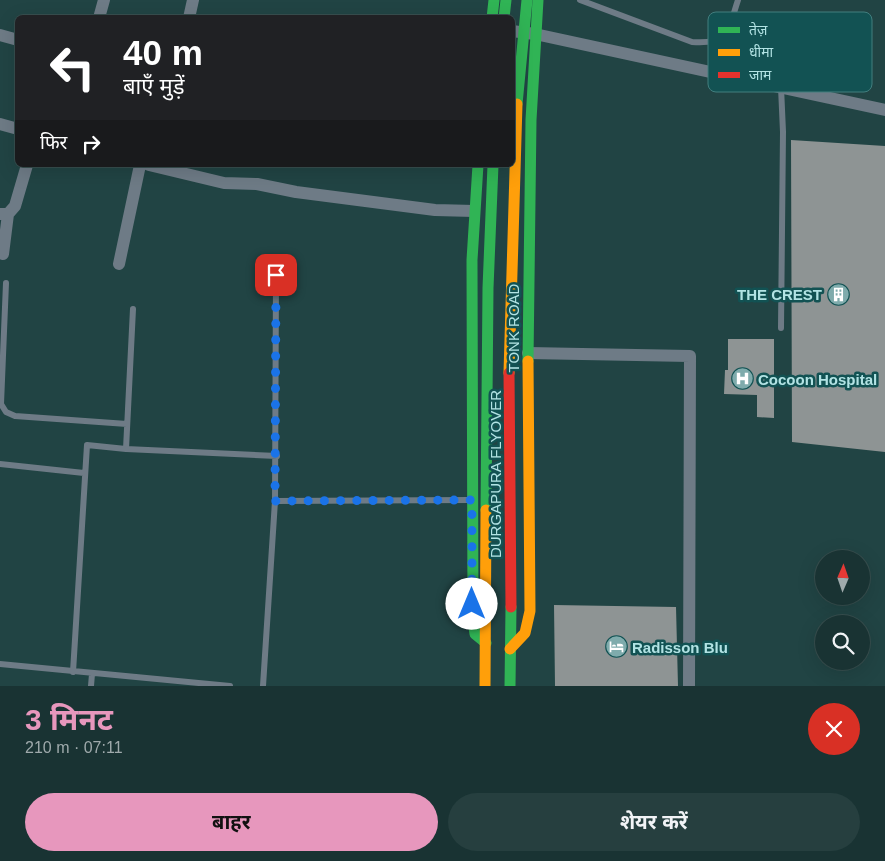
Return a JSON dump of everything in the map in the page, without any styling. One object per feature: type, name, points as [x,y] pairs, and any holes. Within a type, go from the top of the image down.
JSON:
[{"type":"main road","points":[[492,15],[494,0]]},
{"type":"main road","points":[[504,15],[506,0]]},
{"type":"main road","name":"DURGAPURA FLYOVER","points":[[515,152],[527,0]]},
{"type":"main road","name":"TONK ROAD","points":[[510,649],[524,639],[528,628],[530,611],[529,190],[538,0]]},
{"type":"main road","points":[[478,167],[474,211],[471,334],[473,621],[475,634],[486,643],[485,686]]},
{"type":"main road","name":"DURGAPURA FLYOVER","points":[[486,643],[488,288],[493,167]]},
{"type":"main road","name":"DURGAPURA FLYOVER","points":[[510,686],[510,380],[514,167]]},
{"type":"street","points":[[99,15],[104,0]]},
{"type":"street","points":[[190,15],[193,0]]},
{"type":"street","points":[[515,31],[708,71]]},
{"type":"street","points":[[0,35],[15,39]]},
{"type":"street","points":[[807,92],[885,110]]},
{"type":"street","points":[[0,124],[15,128]]},
{"type":"street","points":[[3,254],[4,214],[16,206],[26,167]]},
{"type":"street","points":[[119,264],[140,167]]},
{"type":"street","points":[[157,167],[224,183],[257,184],[296,192],[435,210],[474,211]]},
{"type":"street","points":[[528,353],[690,356],[688,686]]},
{"type":"lane","points":[[580,0],[685,39],[701,43],[708,42]]},
{"type":"lane","points":[[734,12],[738,0]]},
{"type":"lane","points":[[780,328],[783,132],[781,92]]},
{"type":"lane","points":[[263,686],[275,501],[276,275]]},
{"type":"lane","points":[[6,283],[1,404],[6,412],[15,416],[127,424]]},
{"type":"lane","points":[[126,449],[132,309]]},
{"type":"lane","points":[[72,672],[87,446],[276,456]]},
{"type":"lane","points":[[0,464],[84,473]]},
{"type":"lane","points":[[275,501],[472,500]]},
{"type":"lane","points":[[0,664],[230,686]]},
{"type":"lane","points":[[91,686],[92,674]]},
{"type":"building","name":"THE CREST","points":[[791,140],[885,146],[885,452],[792,442]]},
{"type":"building","points":[[728,339],[774,339],[774,418],[757,417],[757,395],[724,394],[725,370],[728,370]]},
{"type":"building","name":"Radisson Blu","points":[[554,605],[676,607],[678,686],[555,686]]},
{"type":"traffic: fast","points":[[492,15],[494,0]]},
{"type":"traffic: fast","points":[[504,15],[506,0]]},
{"type":"traffic: fast","points":[[517,104],[527,0]]},
{"type":"traffic: fast","points":[[528,361],[531,120],[538,0]]},
{"type":"traffic: fast","points":[[478,167],[472,260],[473,621],[475,634],[486,643]]},
{"type":"traffic: fast","points":[[486,510],[488,288],[493,167]]},
{"type":"traffic: fast","points":[[510,686],[511,607]]},
{"type":"traffic: slow","points":[[509,373],[517,104]]},
{"type":"traffic: slow","points":[[510,649],[525,633],[530,611],[528,361]]},
{"type":"traffic: slow","points":[[485,686],[486,510]]},
{"type":"traffic: jam","points":[[509,373],[511,607]]},
{"type":"place","name":"THE CREST","points":[[838,294]]},
{"type":"place","name":"Cocoon Hospital","points":[[742,379]]},
{"type":"place","name":"Radisson Blu","points":[[616,647]]},
{"type":"route","points":[[276,275],[275,501],[472,500],[472,604]]}]
